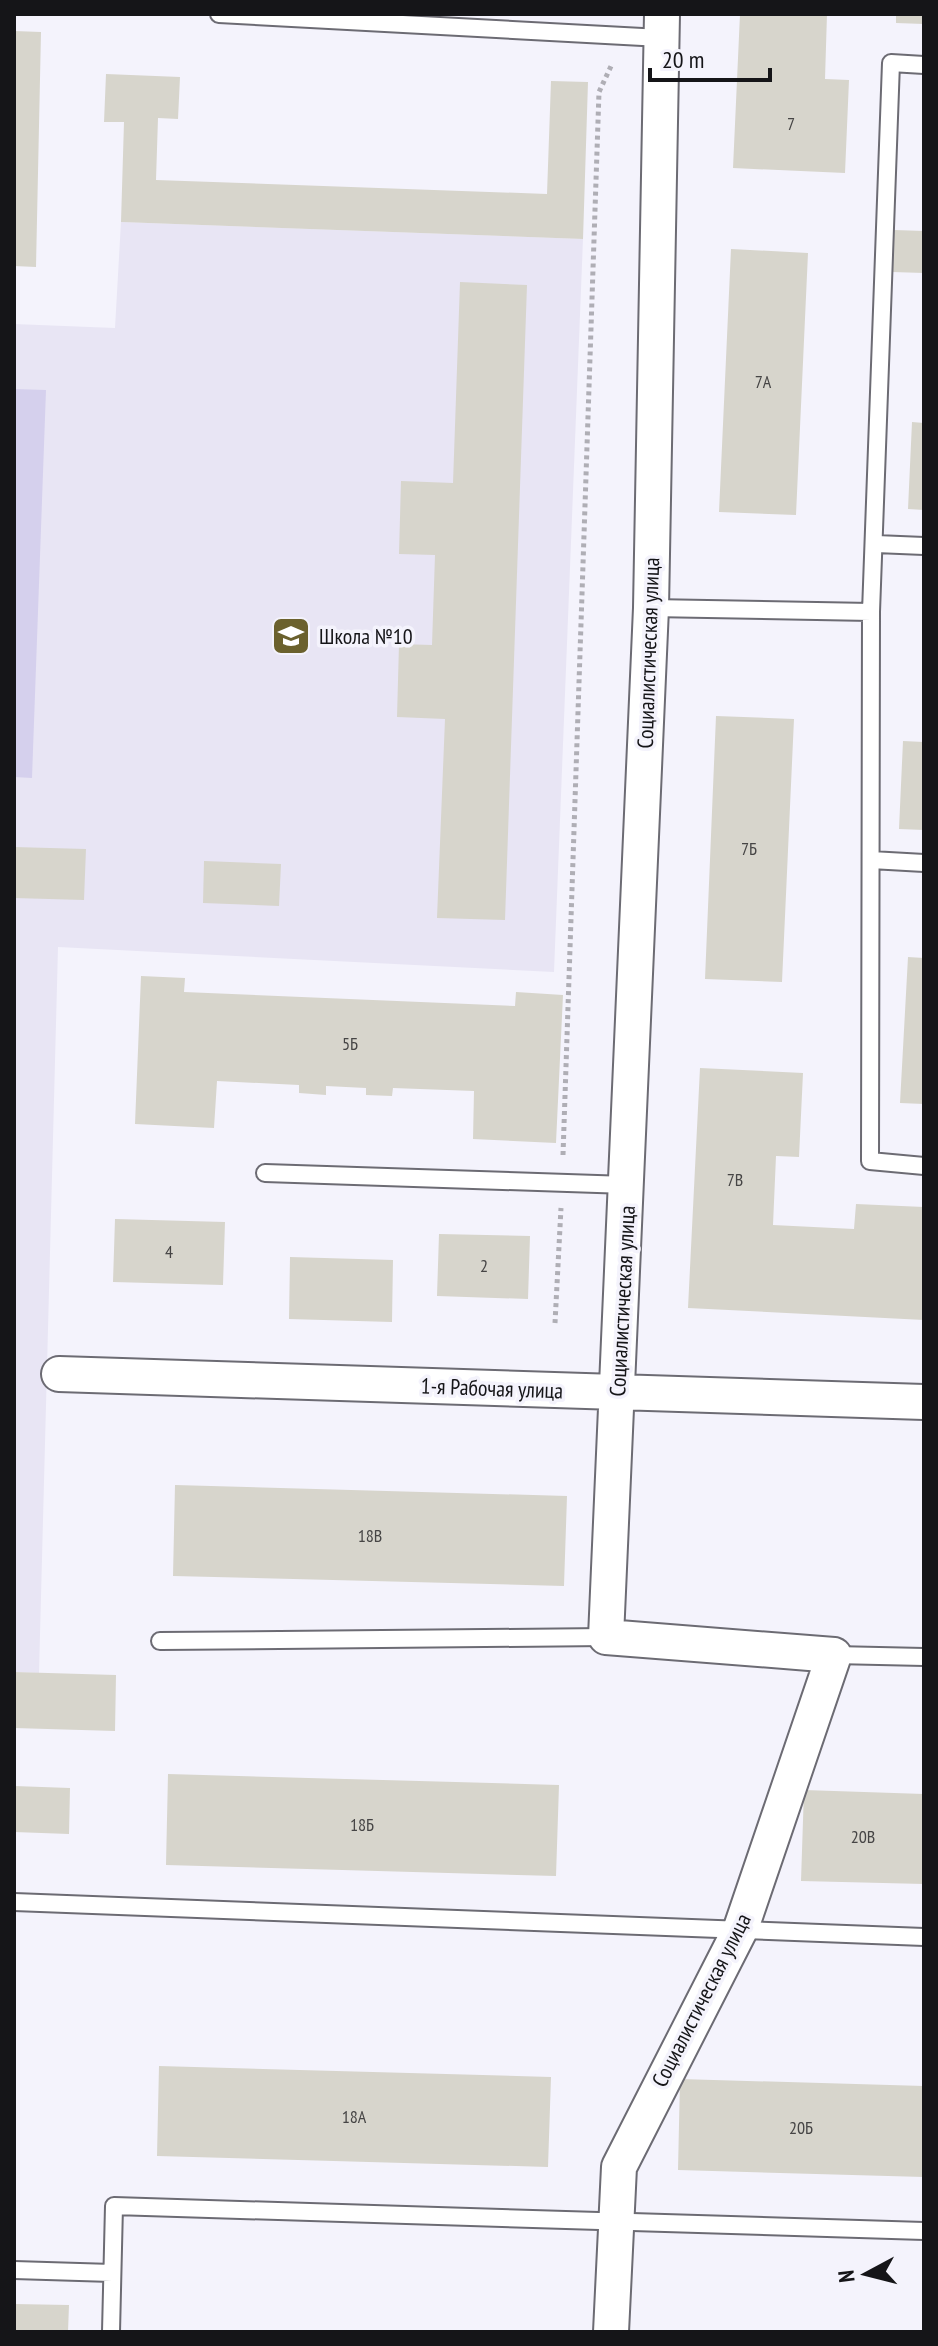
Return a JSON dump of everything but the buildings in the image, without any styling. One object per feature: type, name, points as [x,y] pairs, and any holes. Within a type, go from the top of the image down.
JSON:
[{"type":"street","name":"Социалистическая улица","points":[[606,1637],[651,608],[661,26]]},
{"type":"street","name":"1-я Рабочая улица","points":[[59,1374],[924,1402]]},
{"type":"street","points":[[606,1637],[834,1655]]},
{"type":"street","name":"Социалистическая улица","points":[[611,2332],[619,2167],[741,1928],[834,1655]]},
{"type":"lane","points":[[219,14],[626,34],[661,26]]},
{"type":"lane","points":[[924,65],[891,63],[876,544],[871,612],[870,1161],[924,1166]]},
{"type":"lane","points":[[876,544],[924,546]]},
{"type":"lane","points":[[651,608],[871,612]]},
{"type":"lane","points":[[871,860],[924,863]]},
{"type":"lane","points":[[265,1173],[627,1185]]},
{"type":"lane","points":[[160,1641],[606,1637]]},
{"type":"lane","points":[[834,1655],[924,1657]]},
{"type":"lane","points":[[14,1902],[924,1937]]},
{"type":"lane","points":[[111,2332],[114,2206],[924,2231]]},
{"type":"lane","points":[[14,2270],[112,2273]]},
{"type":"path","points":[[555,1323],[599,92],[626,34]]},
{"type":"shaded area","name":"Школа №10","points":[[121,222],[583,239],[554,972],[58,947],[39,1673],[14,1672],[14,324],[115,328]]},
{"type":"shaded area","points":[[14,389],[46,390],[32,778],[14,777]]},
{"type":"place","name":"Школа №10","points":[[291,636]]}]
